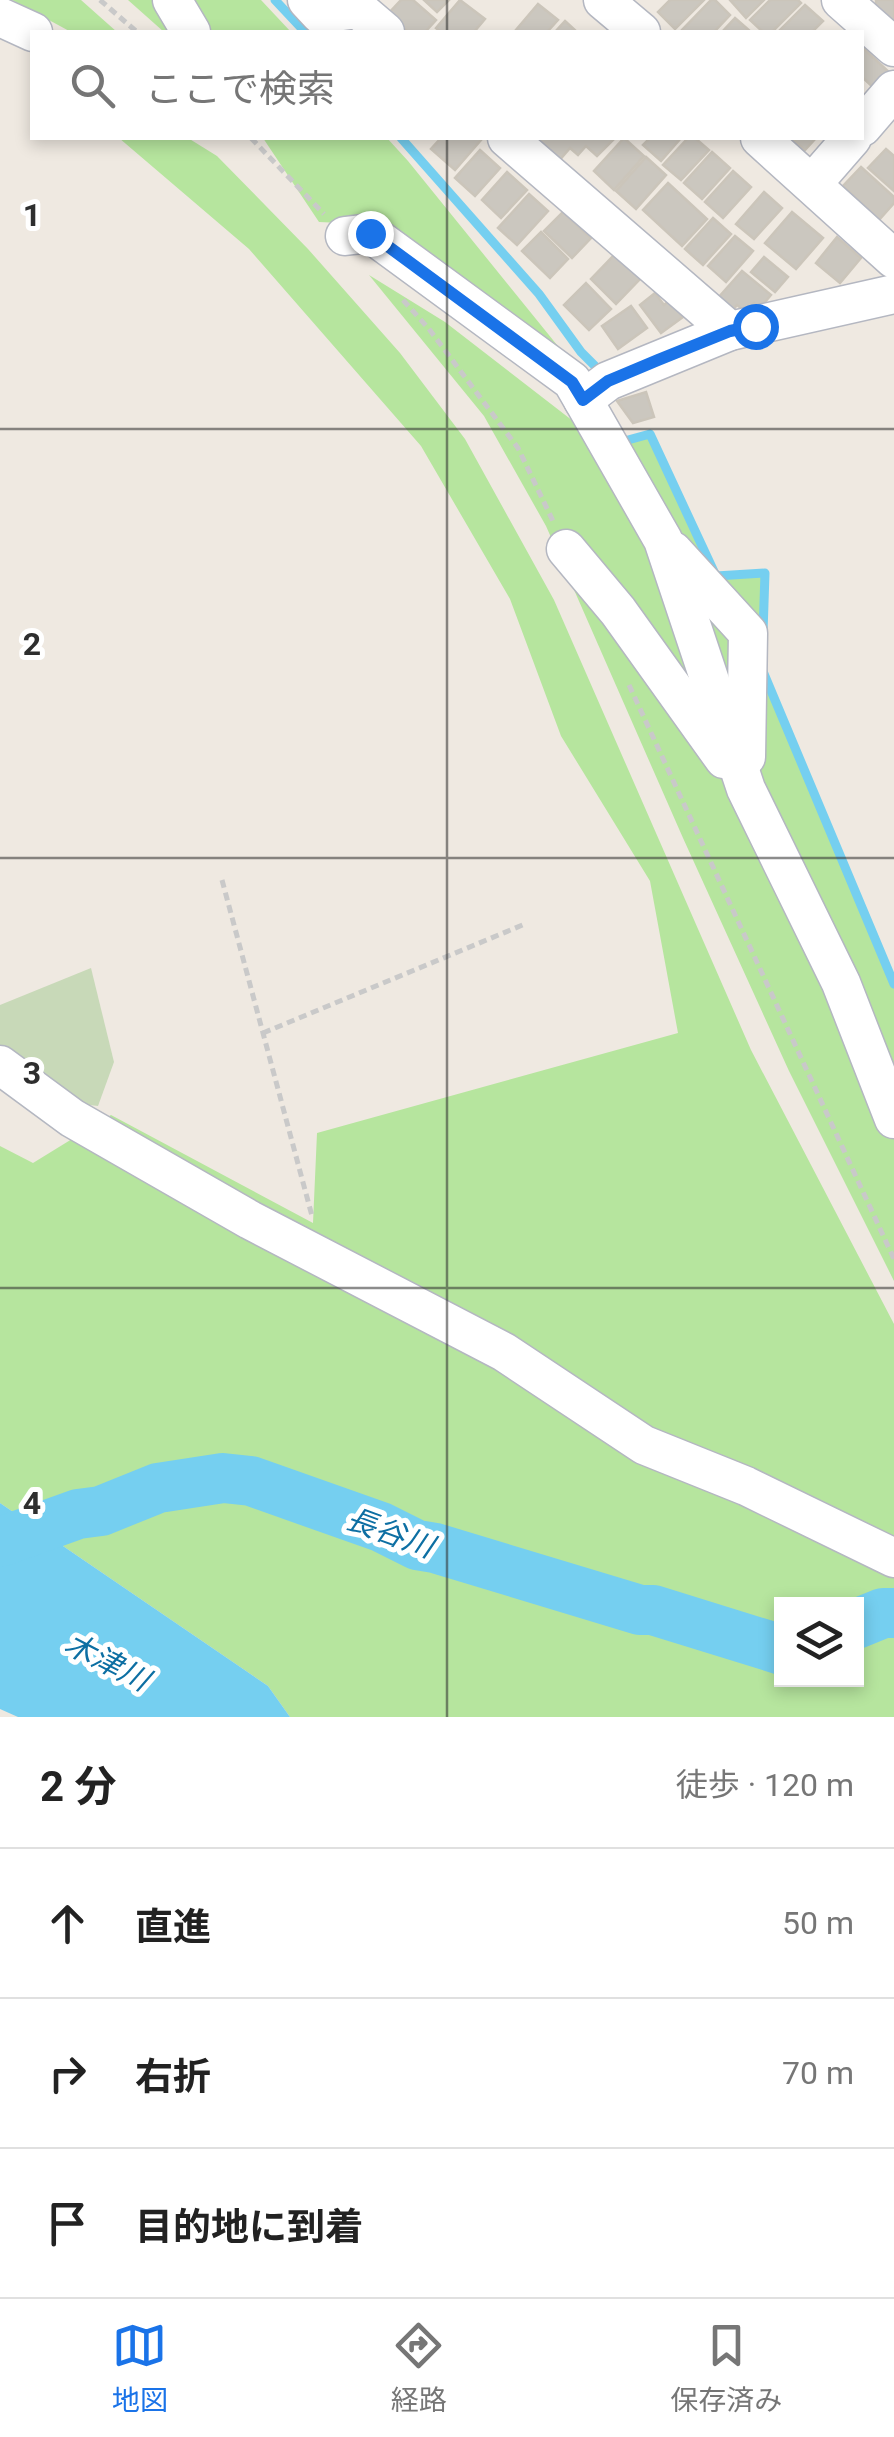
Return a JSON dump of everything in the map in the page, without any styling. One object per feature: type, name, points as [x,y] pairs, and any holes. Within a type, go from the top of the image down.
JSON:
[{"type":"street","points":[[172,0],[190,30]]},
{"type":"street","points":[[307,0],[320,14],[369,14]]},
{"type":"street","points":[[603,0],[639,30]]},
{"type":"street","points":[[841,0],[894,47]]},
{"type":"street","points":[[0,17],[30,31]]},
{"type":"street","points":[[864,125],[894,90]]},
{"type":"street","points":[[508,140],[730,331]]},
{"type":"street","points":[[762,140],[894,258]]},
{"type":"street","points":[[812,184],[850,140]]},
{"type":"street","points":[[346,236],[370,233],[572,382],[663,540],[746,789],[841,983],[894,1119]]},
{"type":"street","points":[[583,400],[608,381],[730,331],[894,294]]},
{"type":"street","points":[[663,540],[748,633],[746,789]]},
{"type":"street","points":[[566,549],[618,611],[746,789]]},
{"type":"street","points":[[0,1065],[72,1118],[250,1220],[504,1352],[644,1445],[746,1486],[894,1558]]},
{"type":"path","points":[[100,0],[135,30]]},
{"type":"path","points":[[253,140],[346,236]]},
{"type":"path","points":[[393,289],[428,328],[518,448],[566,549]]},
{"type":"path","points":[[623,673],[894,1259]]},
{"type":"path","points":[[222,880],[323,1258]]},
{"type":"path","points":[[263,1033],[525,924]]},
{"type":"green space","points":[[12,0],[81,0],[115,30],[67,30]]},
{"type":"green space","points":[[128,0],[157,0],[175,30],[162,30]]},
{"type":"green space","points":[[191,0],[261,0],[289,30],[206,30]]},
{"type":"green space","points":[[121,140],[191,140],[217,156],[308,249],[400,353],[465,439],[554,600],[751,1050],[894,1324],[894,1717],[290,1717],[268,1686],[0,1503],[0,1146],[33,1163],[111,1115],[313,1223],[317,1133],[678,1033],[650,881],[561,736],[510,599],[421,446],[249,249]]},
{"type":"green space","points":[[264,140],[389,140],[587,382],[341,223],[319,222]]},
{"type":"green space","points":[[369,275],[445,322],[573,421],[617,444],[650,434],[716,576],[765,573],[762,671],[894,984],[894,1281],[789,1071],[546,526],[484,416]]},
{"type":"green space","points":[[91,968],[114,1062],[98,1106],[64,1102],[0,1057],[0,1005]]},
{"type":"water","name":"木津川","points":[[0,1503],[268,1686],[290,1717],[18,1717],[0,1709]]},
{"type":"building","points":[[401,0],[413,0],[436,20],[427,30],[406,30],[388,14]]},
{"type":"building","points":[[424,0],[449,0],[437,12]]},
{"type":"building","points":[[460,0],[485,19],[476,30],[436,28]]},
{"type":"building","points":[[670,0],[704,0],[675,29],[658,12]]},
{"type":"building","points":[[711,0],[730,15],[716,30],[682,30]]},
{"type":"building","points":[[730,0],[764,0],[746,18]]},
{"type":"building","points":[[770,0],[801,3],[774,30],[761,30],[750,20]]},
{"type":"building","points":[[876,0],[894,0],[894,23],[876,14]]},
{"type":"building","points":[[538,4],[558,20],[549,30],[516,30]]},
{"type":"building","points":[[805,5],[823,21],[814,30],[780,30]]},
{"type":"building","points":[[735,18],[749,30],[724,30]]},
{"type":"building","points":[[565,21],[575,30],[557,30]]},
{"type":"building","points":[[864,49],[891,74],[876,90],[864,79]]},
{"type":"building","points":[[439,140],[481,140],[455,170],[431,149]]},
{"type":"building","points":[[613,140],[597,156],[586,146],[578,155],[570,148],[558,162],[537,143]]},
{"type":"building","points":[[622,140],[644,156],[614,190],[594,171]]},
{"type":"building","points":[[648,140],[679,140],[661,161],[643,145]]},
{"type":"building","points":[[686,140],[697,140],[709,150],[681,180],[663,165]]},
{"type":"building","points":[[793,140],[814,140],[805,150]]},
{"type":"building","points":[[886,149],[894,156],[894,191],[868,168]]},
{"type":"building","points":[[480,150],[500,168],[475,196],[455,178]]},
{"type":"building","points":[[712,152],[730,168],[702,199],[684,183]]},
{"type":"building","points":[[646,157],[666,175],[636,209],[616,191]]},
{"type":"building","points":[[861,167],[894,197],[894,203],[879,220],[843,186]]},
{"type":"building","points":[[733,171],[751,187],[723,218],[705,202]]},
{"type":"building","points":[[507,172],[527,190],[501,218],[482,200]]},
{"type":"building","points":[[668,183],[707,219],[682,246],[643,210]]},
{"type":"building","points":[[764,192],[782,208],[754,239],[736,224]]},
{"type":"building","points":[[529,194],[548,211],[517,245],[498,228]]},
{"type":"building","points":[[563,212],[591,238],[572,258],[544,231]]},
{"type":"building","points":[[792,212],[823,238],[796,269],[765,243]]},
{"type":"building","points":[[713,218],[731,234],[703,265],[685,249]]},
{"type":"building","points":[[541,232],[568,259],[550,278],[522,251]]},
{"type":"building","points":[[735,236],[753,251],[726,282],[708,266]]},
{"type":"building","points":[[837,237],[861,258],[840,283],[816,263]]},
{"type":"building","points":[[616,253],[641,278],[616,304],[591,279]]},
{"type":"building","points":[[764,257],[788,277],[775,292],[751,272]]},
{"type":"building","points":[[742,271],[771,295],[760,308],[754,303],[746,312],[737,305],[732,311],[717,299]]},
{"type":"building","points":[[586,283],[611,309],[589,330],[564,305]]},
{"type":"building","points":[[655,293],[664,305],[670,300],[683,317],[661,333],[640,305]]},
{"type":"building","points":[[631,306],[647,328],[618,349],[602,326]]},
{"type":"building","points":[[646,392],[654,417],[633,423],[617,401]]},
{"type":"waterway","points":[[275,0],[303,30]]},
{"type":"waterway","points":[[403,140],[539,294],[595,366]]},
{"type":"waterway","points":[[617,443],[650,434],[716,576],[765,573],[763,633]]},
{"type":"waterway","points":[[762,669],[894,984]]},
{"type":"waterway","name":"長谷川","points":[[0,1542],[78,1514],[101,1511],[158,1488],[223,1478],[251,1481],[381,1527],[417,1545],[774,1648]]},
{"type":"waterway","name":"長谷川","points":[[864,1621],[894,1613]]},
{"type":"route","points":[[370,233],[572,382],[583,400],[608,381],[730,331],[755,326]]}]
